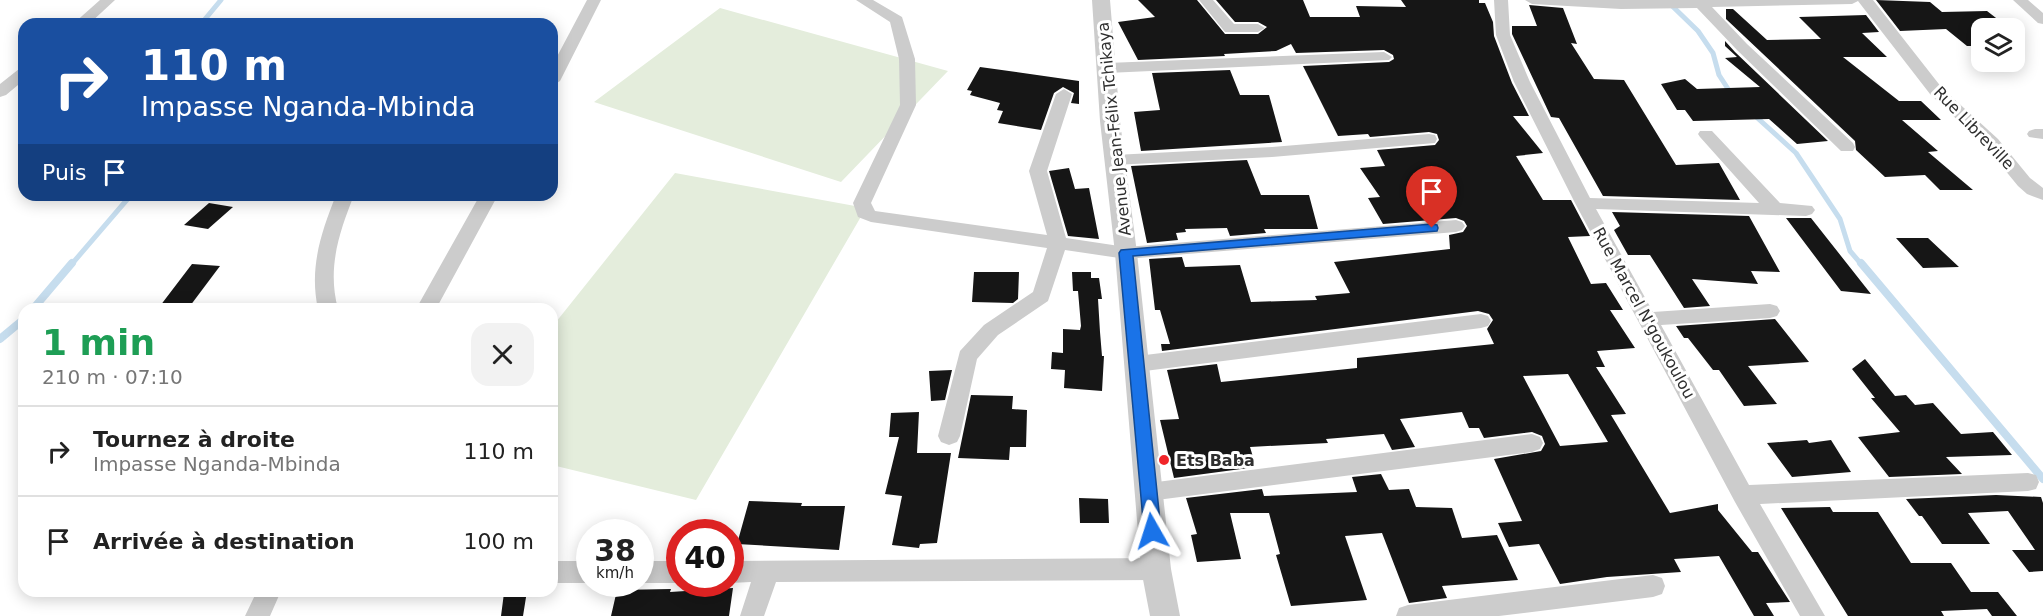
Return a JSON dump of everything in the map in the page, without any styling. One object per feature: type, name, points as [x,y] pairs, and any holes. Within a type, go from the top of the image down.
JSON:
[{"type":"street","points":[[87,18],[108,0]]},
{"type":"street","points":[[558,69],[594,0]]},
{"type":"street","points":[[863,0],[884,10],[897,20],[908,59],[908,105],[862,203],[864,213],[871,216],[1126,253],[1456,226]]},
{"type":"street","name":"Avenue Jean-Félix Tchikaya","points":[[1101,0],[1114,160],[1126,253],[1156,569],[1165,616]]},
{"type":"street","points":[[1206,0],[1226,27],[1235,30],[1258,28]]},
{"type":"street","name":"Rue Marcel N'goukoulou","points":[[1501,0],[1503,35],[1522,82],[1584,203],[1743,495],[1813,616]]},
{"type":"street","points":[[1532,0],[1621,5],[1852,0]]},
{"type":"street","name":"Rue Libreville","points":[[1865,0],[1936,91],[1992,142],[2032,190],[2043,194]]},
{"type":"street","points":[[2020,0],[2043,20]]},
{"type":"street","points":[[1701,4],[1742,47],[1847,147]]},
{"type":"street","points":[[1107,68],[1384,57]]},
{"type":"street","points":[[0,92],[18,77]]},
{"type":"street","points":[[949,436],[967,356],[991,330],[1041,296],[1058,243],[1038,171],[1064,94]]},
{"type":"street","points":[[1706,134],[1774,208]]},
{"type":"street","points":[[1114,160],[1272,152],[1429,139]]},
{"type":"street","points":[[326,303],[322,292],[325,250],[343,201]]},
{"type":"street","points":[[429,303],[486,201]]},
{"type":"street","points":[[1584,203],[1806,210]]},
{"type":"street","points":[[1648,319],[1770,311]]},
{"type":"street","points":[[1137,364],[1480,321]]},
{"type":"street","points":[[1149,492],[1532,443]]},
{"type":"street","points":[[1743,495],[2028,482]]},
{"type":"street","points":[[744,572],[1156,569]]},
{"type":"street","points":[[558,572],[576,572]]},
{"type":"street","points":[[752,616],[767,572]]},
{"type":"street","points":[[1408,616],[1653,586]]},
{"type":"street","points":[[257,616],[266,597]]},
{"type":"green space","points":[[720,8],[948,71],[841,182],[594,102]]},
{"type":"green space","points":[[675,173],[866,208],[696,500],[558,466],[558,319]]},
{"type":"building","points":[[1138,0],[1197,0],[1225,34],[1258,34],[1267,27],[1258,22],[1235,22],[1216,0],[1303,0],[1310,17],[1360,17],[1356,6],[1406,7],[1401,0],[1479,0],[1479,3],[1485,3],[1493,22],[1494,36],[1512,83],[1529,116],[1513,116],[1543,153],[1516,156],[1543,200],[1571,200],[1590,236],[1568,237],[1591,284],[1606,283],[1623,310],[1610,310],[1635,348],[1597,351],[1605,367],[1596,367],[1626,414],[1611,415],[1670,513],[1718,504],[1718,510],[1752,552],[1758,552],[1790,602],[1766,603],[1774,616],[1754,616],[1719,556],[1674,559],[1681,572],[1607,577],[1560,584],[1539,544],[1509,547],[1498,523],[1522,521],[1494,459],[1541,451],[1545,444],[1542,436],[1532,432],[1484,438],[1479,428],[1469,428],[1462,412],[1400,419],[1415,447],[1392,450],[1384,434],[1326,439],[1328,443],[1250,447],[1256,467],[1174,478],[1160,420],[1179,419],[1167,370],[1217,364],[1221,382],[1357,368],[1357,358],[1494,344],[1487,329],[1493,320],[1489,314],[1478,311],[1162,351],[1161,344],[1170,344],[1160,310],[1155,310],[1149,259],[1182,257],[1185,267],[1240,265],[1251,302],[1317,300],[1315,296],[1350,293],[1334,262],[1450,249],[1449,235],[1463,232],[1467,226],[1464,221],[1456,218],[1383,224],[1368,198],[1380,197],[1360,168],[1385,166],[1377,150],[1435,145],[1439,140],[1437,134],[1429,132],[1370,137],[1368,134],[1338,136],[1303,66],[1389,62],[1394,59],[1393,55],[1384,50],[1296,53],[1291,44],[1276,51],[1138,60],[1118,22],[1155,17]],"holes":[[[1568,374],[1608,442],[1560,446],[1523,376]]]},
{"type":"building","points":[[1876,0],[1930,2],[1942,12],[1987,11],[1996,18],[1971,18],[1971,46],[1967,46],[1946,29],[1900,31]]},
{"type":"building","points":[[1529,5],[1563,8],[1577,44],[1571,43],[1594,79],[1624,80],[1676,165],[1719,163],[1740,200],[1603,196],[1559,118],[1551,117],[1512,34],[1512,26],[1537,26]]},
{"type":"building","points":[[1726,9],[1733,9],[1767,40],[1821,39],[1799,17],[1866,15],[1879,32],[1862,33],[1887,57],[1843,57],[1899,101],[1921,101],[1941,120],[1902,120],[1938,151],[1928,152],[1973,190],[1940,190],[1925,175],[1885,177],[1856,150],[1855,141],[1726,19]]},
{"type":"building","points":[[1725,41],[1828,141],[1797,144],[1769,119],[1693,121],[1685,110],[1677,110],[1661,84],[1685,79],[1697,89],[1760,87],[1725,58],[1737,57],[1725,46]]},
{"type":"building","points":[[980,67],[1079,81],[1079,104],[1071,103],[1074,93],[1063,87],[1054,93],[1041,130],[998,123],[1003,111],[997,110],[1000,103],[970,95],[972,91],[967,90]]},
{"type":"building","points":[[1230,70],[1240,95],[1269,95],[1282,142],[1141,151],[1134,112],[1160,110],[1152,73]]},
{"type":"building","points":[[1247,160],[1261,195],[1309,195],[1318,229],[1264,229],[1266,233],[1230,236],[1227,228],[1185,229],[1186,232],[1176,233],[1178,240],[1147,243],[1131,166]]},
{"type":"building","points":[[1069,168],[1075,189],[1089,188],[1099,239],[1068,236],[1049,171]]},
{"type":"building","points":[[209,203],[233,207],[208,229],[184,225]]},
{"type":"building","points":[[1612,212],[1749,216],[1780,272],[1751,271],[1758,284],[1692,279],[1710,306],[1684,308],[1650,255],[1628,255],[1614,230],[1620,226]]},
{"type":"building","points":[[1786,218],[1811,218],[1871,294],[1841,291]]},
{"type":"building","points":[[1896,238],[1928,238],[1959,267],[1923,268]]},
{"type":"building","points":[[192,264],[220,266],[192,303],[162,303]]},
{"type":"building","points":[[974,272],[1019,272],[1018,299],[1013,303],[972,302]]},
{"type":"building","points":[[1072,272],[1091,272],[1091,278],[1099,278],[1102,299],[1098,299],[1100,332],[1102,356],[1104,356],[1102,391],[1064,388],[1065,370],[1051,369],[1052,352],[1063,353],[1063,329],[1080,330],[1081,326],[1078,291],[1073,291]]},
{"type":"building","points":[[1775,319],[1809,362],[1748,366],[1777,404],[1744,406],[1719,370],[1713,370],[1676,326]]},
{"type":"building","points":[[1865,359],[1895,396],[1906,395],[1915,405],[1933,403],[1961,434],[1993,432],[2012,455],[1946,457],[1962,474],[1889,477],[1858,437],[1900,432],[1871,398],[1875,398],[1852,369]]},
{"type":"building","points":[[952,370],[945,400],[931,401],[929,371]]},
{"type":"building","points":[[971,395],[1013,396],[1012,409],[1027,410],[1026,447],[1010,447],[1009,460],[958,458]]},
{"type":"building","points":[[919,412],[917,453],[951,453],[937,543],[920,544],[919,548],[892,545],[902,496],[885,494],[899,437],[889,437],[891,413]]},
{"type":"building","points":[[1807,440],[1809,443],[1831,440],[1851,472],[1792,477],[1767,443]]},
{"type":"building","points":[[1381,474],[1389,490],[1409,489],[1416,507],[1452,508],[1462,538],[1497,535],[1518,580],[1442,586],[1447,598],[1409,603],[1382,533],[1345,536],[1367,600],[1291,606],[1276,555],[1280,554],[1269,513],[1230,513],[1241,559],[1197,562],[1191,535],[1197,534],[1186,498],[1262,489],[1264,496],[1357,492],[1352,477]]},
{"type":"building","points":[[1996,495],[2041,497],[2043,503],[2043,571],[2029,572],[2012,550],[2035,550],[2008,511],[1968,513],[1990,544],[1942,544],[1922,516],[1919,516],[1906,499]]},
{"type":"building","points":[[1079,498],[1108,499],[1109,523],[1080,523]]},
{"type":"building","points":[[749,501],[802,503],[801,506],[845,506],[839,550],[744,544],[744,519]]},
{"type":"building","points":[[1830,507],[1833,512],[1878,512],[1911,563],[1951,563],[1971,592],[1998,592],[2017,616],[1992,616],[1987,609],[1941,611],[1944,616],[1848,616],[1781,508]]},
{"type":"building","points":[[654,589],[666,589],[666,597],[732,597],[729,616],[611,616],[615,597],[654,597]]},
{"type":"building","points":[[503,597],[526,597],[523,616],[501,616]]},
{"type":"waterway","points":[[206,18],[221,0]]},
{"type":"waterway","points":[[1666,0],[1698,31],[1713,53],[1719,75],[1732,95]]},
{"type":"waterway","points":[[1753,114],[1796,153],[1840,219],[1850,251],[1862,265]]},
{"type":"waterway","points":[[71,265],[126,201]]},
{"type":"waterway","points":[[38,303],[72,263]]},
{"type":"waterway","points":[[1861,263],[2043,479]]},
{"type":"waterway","points":[[0,339],[18,324]]},
{"type":"place","name":"Ets Baba","points":[[1164,460]]},
{"type":"route","points":[[1152,531],[1126,253],[1432,228]]}]
